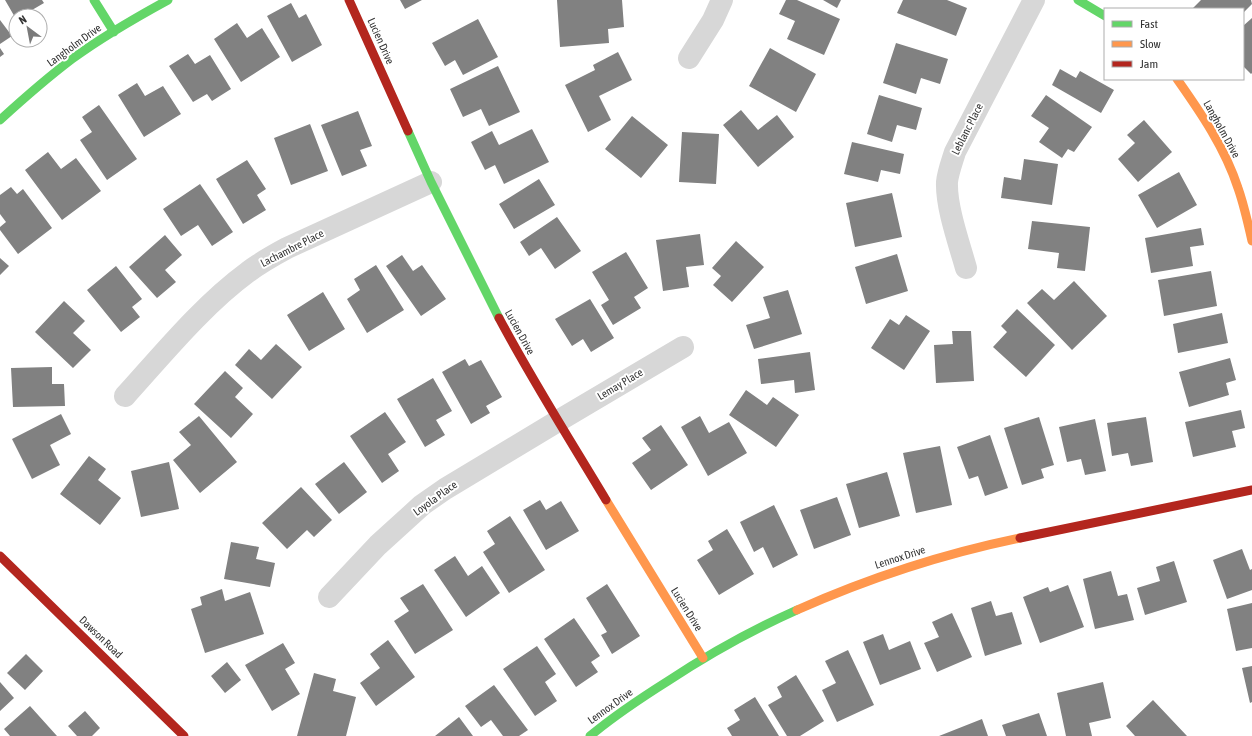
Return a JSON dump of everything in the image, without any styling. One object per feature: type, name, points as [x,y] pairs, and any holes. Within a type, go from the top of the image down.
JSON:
[{"type":"street","points":[[94,0],[114,32]]},
{"type":"street","name":"Langholm Drive","points":[[0,120],[74,58],[168,0]]},
{"type":"street","name":"Lucien Drive","points":[[349,0],[431,182],[485,292],[511,341],[558,421],[703,658]]},
{"type":"street","points":[[689,58],[713,20],[722,0]]},
{"type":"street","name":"Leblanc Place","points":[[966,268],[949,205],[947,182],[950,167],[955,152],[1034,0]]},
{"type":"street","points":[[1078,0],[1104,15]]},
{"type":"street","name":"Langholm Drive","points":[[1178,80],[1208,124],[1236,180],[1252,241]]},
{"type":"street","name":"Lachambre Place","points":[[125,396],[204,310],[248,272],[287,248],[431,182]]},
{"type":"street","name":"Lemay Place","points":[[558,421],[683,347]]},
{"type":"street","name":"Loyola Place","points":[[329,597],[378,545],[422,506],[467,475],[558,421]]},
{"type":"street","name":"Lennox Drive","points":[[590,736],[627,708],[703,658],[794,610],[878,576],[916,564],[996,543],[1252,490]]},
{"type":"street","name":"Dawson Road","points":[[0,556],[184,736]]},
{"type":"building","points":[[5,0],[42,0],[44,3],[35,8],[10,8]]},
{"type":"building","points":[[400,0],[422,0],[405,9]]},
{"type":"building","points":[[557,0],[622,0],[624,27],[608,29],[609,43],[560,47]]},
{"type":"building","points":[[786,0],[797,0],[840,19],[824,55],[787,39],[795,21],[779,14]]},
{"type":"building","points":[[823,0],[841,0],[837,8]]},
{"type":"building","points":[[903,0],[947,0],[967,8],[956,36],[897,13]]},
{"type":"building","points":[[1201,0],[1251,0],[1252,4],[1244,12],[1244,8],[1193,8]]},
{"type":"building","points":[[291,3],[299,18],[306,14],[322,45],[292,62],[267,16]]},
{"type":"building","points":[[1252,18],[1251,74],[1244,67],[1244,25]]},
{"type":"building","points":[[478,19],[498,57],[463,75],[455,60],[445,66],[432,43]]},
{"type":"building","points":[[0,20],[8,31],[8,39],[0,44]]},
{"type":"building","points":[[237,23],[247,38],[262,28],[280,57],[241,82],[214,39]]},
{"type":"building","points":[[896,43],[948,59],[940,84],[921,78],[916,94],[883,83]]},
{"type":"building","points":[[0,48],[4,54],[0,57]]},
{"type":"building","points":[[770,48],[816,74],[796,112],[749,86]]},
{"type":"building","points":[[618,52],[632,80],[599,96],[611,120],[588,132],[565,85],[595,70],[593,65]]},
{"type":"building","points":[[188,54],[195,64],[210,55],[231,89],[212,101],[207,94],[193,102],[169,66]]},
{"type":"building","points":[[498,66],[520,112],[489,126],[481,109],[463,117],[450,89]]},
{"type":"building","points":[[1060,69],[1076,78],[1080,71],[1114,90],[1101,113],[1052,85]]},
{"type":"building","points":[[137,83],[145,96],[163,86],[181,114],[144,137],[118,95]]},
{"type":"building","points":[[879,95],[922,108],[916,130],[897,125],[892,142],[867,134]]},
{"type":"building","points":[[1046,95],[1092,127],[1074,152],[1068,149],[1062,158],[1039,142],[1049,128],[1031,116]]},
{"type":"building","points":[[99,105],[137,159],[107,180],[80,140],[92,132],[82,117]]},
{"type":"building","points":[[741,110],[758,130],[777,115],[794,137],[758,167],[723,125]]},
{"type":"building","points":[[358,111],[372,146],[360,150],[367,166],[342,176],[321,125]]},
{"type":"building","points":[[632,116],[668,145],[641,178],[605,149]]},
{"type":"building","points":[[1144,120],[1172,152],[1138,182],[1118,159],[1135,143],[1127,135]]},
{"type":"building","points":[[310,124],[328,171],[291,185],[274,138]]},
{"type":"building","points":[[532,129],[549,162],[504,184],[495,165],[485,170],[471,142],[492,131],[499,145]]},
{"type":"building","points":[[682,132],[719,134],[716,184],[679,182]]},
{"type":"building","points":[[852,142],[904,154],[900,174],[881,170],[878,182],[844,174]]},
{"type":"building","points":[[48,152],[61,169],[76,158],[101,191],[62,220],[25,170]]},
{"type":"building","points":[[1024,159],[1058,164],[1052,205],[1001,198],[1004,177],[1021,180]]},
{"type":"building","points":[[247,160],[266,189],[257,195],[266,210],[243,224],[216,179]]},
{"type":"building","points":[[1179,172],[1197,205],[1157,228],[1138,195]]},
{"type":"building","points":[[539,179],[555,205],[514,229],[499,204]]},
{"type":"building","points":[[200,184],[233,232],[212,246],[198,225],[181,236],[163,209]]},
{"type":"building","points":[[11,187],[17,194],[23,189],[52,228],[18,254],[0,230],[0,227],[6,222],[0,214],[0,195]]},
{"type":"building","points":[[892,193],[902,237],[855,247],[846,203]]},
{"type":"building","points":[[557,217],[581,251],[555,269],[541,248],[529,256],[520,242]]},
{"type":"building","points":[[1032,221],[1090,227],[1085,271],[1057,268],[1059,253],[1028,249]]},
{"type":"building","points":[[1201,228],[1204,245],[1190,247],[1193,266],[1151,273],[1145,238]]},
{"type":"building","points":[[700,234],[704,265],[686,267],[689,287],[663,291],[656,240]]},
{"type":"building","points":[[165,235],[182,255],[165,270],[176,282],[157,298],[129,267]]},
{"type":"building","points":[[736,241],[764,267],[732,302],[713,285],[721,276],[712,268]]},
{"type":"building","points":[[626,252],[648,288],[634,297],[641,308],[613,325],[601,305],[609,300],[592,272]]},
{"type":"building","points":[[897,254],[908,291],[866,304],[855,267]]},
{"type":"building","points":[[402,255],[413,271],[422,265],[446,299],[421,316],[386,266]]},
{"type":"building","points":[[0,258],[9,266],[0,275]]},
{"type":"building","points":[[376,265],[404,310],[367,333],[347,299],[360,290],[354,279]]},
{"type":"building","points":[[116,266],[142,299],[132,307],[140,317],[121,332],[87,290]]},
{"type":"building","points":[[1211,271],[1217,306],[1164,316],[1158,280]]},
{"type":"building","points":[[1074,281],[1107,316],[1072,350],[1027,303],[1042,289],[1054,300]]},
{"type":"building","points":[[788,290],[802,334],[754,349],[746,325],[770,318],[763,297]]},
{"type":"building","points":[[323,292],[345,329],[309,351],[287,315]]},
{"type":"building","points":[[590,299],[614,338],[591,352],[583,339],[572,346],[555,319]]},
{"type":"building","points":[[64,301],[85,321],[73,333],[91,350],[73,368],[35,332]]},
{"type":"building","points":[[1017,309],[1055,345],[1026,377],[993,347],[1007,332],[1001,326]]},
{"type":"building","points":[[1222,313],[1228,343],[1178,353],[1173,324]]},
{"type":"building","points":[[906,315],[930,331],[904,370],[871,348],[890,319],[899,325]]},
{"type":"building","points":[[952,331],[971,331],[974,381],[936,383],[934,345],[953,344]]},
{"type":"building","points":[[276,344],[302,367],[272,399],[235,365],[249,349],[261,360]]},
{"type":"building","points":[[810,352],[815,390],[795,393],[794,380],[761,384],[758,359]]},
{"type":"building","points":[[1230,358],[1236,380],[1226,383],[1229,395],[1189,407],[1179,372]]},
{"type":"building","points":[[465,359],[469,366],[481,360],[502,397],[486,406],[490,413],[471,424],[442,372]]},
{"type":"building","points":[[52,367],[52,384],[64,384],[65,406],[13,407],[11,368]]},
{"type":"building","points":[[225,371],[243,388],[235,397],[253,414],[231,438],[194,404]]},
{"type":"building","points":[[433,378],[452,411],[436,420],[445,435],[425,447],[397,399]]},
{"type":"building","points":[[746,390],[767,405],[773,397],[799,415],[776,447],[729,415]]},
{"type":"building","points":[[1241,410],[1245,428],[1232,431],[1236,447],[1193,457],[1185,422]]},
{"type":"building","points":[[385,412],[406,442],[388,454],[399,471],[382,483],[350,436]]},
{"type":"building","points":[[61,414],[71,434],[50,445],[60,465],[32,479],[12,439]]},
{"type":"building","points":[[199,416],[237,462],[200,493],[173,460],[191,445],[179,432]]},
{"type":"building","points":[[700,416],[709,433],[729,422],[747,453],[708,476],[681,427]]},
{"type":"building","points":[[1039,417],[1054,465],[1041,469],[1044,478],[1022,485],[1004,428]]},
{"type":"building","points":[[1146,417],[1153,462],[1131,466],[1128,453],[1112,456],[1107,423]]},
{"type":"building","points":[[1095,419],[1106,471],[1085,475],[1081,459],[1067,462],[1059,427]]},
{"type":"building","points":[[661,425],[688,465],[651,490],[632,463],[651,450],[642,438]]},
{"type":"building","points":[[990,435],[1008,488],[985,496],[978,476],[969,479],[957,447]]},
{"type":"building","points":[[940,446],[952,505],[916,513],[903,453]]},
{"type":"building","points":[[89,456],[106,469],[98,480],[121,498],[100,525],[60,494]]},
{"type":"building","points":[[169,462],[179,509],[141,517],[131,471]]},
{"type":"building","points":[[344,462],[367,492],[339,514],[315,484]]},
{"type":"building","points":[[887,472],[900,516],[859,528],[846,484]]},
{"type":"building","points":[[301,487],[332,520],[314,537],[307,530],[287,549],[262,523]]},
{"type":"building","points":[[837,497],[851,535],[814,549],[800,510]]},
{"type":"building","points":[[540,500],[546,510],[561,501],[579,531],[546,550],[523,510]]},
{"type":"building","points":[[774,505],[798,555],[773,568],[763,547],[754,552],[740,522]]},
{"type":"building","points":[[510,516],[545,570],[509,593],[483,552],[495,544],[487,531]]},
{"type":"building","points":[[727,529],[754,574],[719,595],[697,560],[713,550],[708,541]]},
{"type":"building","points":[[231,542],[259,547],[256,559],[275,563],[270,587],[224,579]]},
{"type":"building","points":[[1242,549],[1250,570],[1252,569],[1252,590],[1227,599],[1213,560]]},
{"type":"building","points":[[455,556],[468,576],[482,566],[500,593],[466,617],[434,570]]},
{"type":"building","points":[[1174,561],[1187,602],[1145,615],[1137,588],[1160,581],[1156,567]]},
{"type":"building","points":[[1111,571],[1118,596],[1127,594],[1134,620],[1095,629],[1083,579]]},
{"type":"building","points":[[423,584],[453,630],[415,654],[394,621],[409,611],[400,598]]},
{"type":"building","points":[[607,584],[640,636],[612,654],[601,635],[607,632],[586,598]]},
{"type":"building","points":[[1068,585],[1084,627],[1040,643],[1023,597],[1048,587],[1050,592]]},
{"type":"building","points":[[222,589],[225,601],[250,592],[264,634],[205,653],[191,609],[202,605],[200,597]]},
{"type":"building","points":[[991,601],[996,616],[1012,612],[1022,644],[985,656],[971,608]]},
{"type":"building","points":[[1252,603],[1252,648],[1236,651],[1227,609]]},
{"type":"building","points":[[952,613],[972,657],[937,672],[924,643],[939,637],[932,622]]},
{"type":"building","points":[[574,618],[600,656],[591,662],[598,672],[576,687],[544,639]]},
{"type":"building","points":[[883,634],[889,650],[910,641],[921,669],[880,685],[863,642]]},
{"type":"building","points":[[388,640],[415,677],[376,706],[360,683],[380,668],[370,654]]},
{"type":"building","points":[[283,643],[295,663],[285,669],[300,694],[272,711],[245,665]]},
{"type":"building","points":[[537,646],[556,674],[545,682],[557,701],[535,716],[503,669]]},
{"type":"building","points":[[848,650],[874,705],[837,722],[822,690],[836,683],[825,661]]},
{"type":"building","points":[[26,654],[43,671],[25,690],[7,673]]},
{"type":"building","points":[[227,662],[241,680],[225,693],[211,676]]},
{"type":"building","points":[[1252,666],[1252,702],[1250,703],[1242,668]]},
{"type":"building","points":[[314,673],[336,679],[333,691],[356,697],[346,736],[297,736]]},
{"type":"building","points":[[796,675],[824,721],[800,736],[787,736],[768,705],[782,697],[777,687]]},
{"type":"building","points":[[0,682],[14,698],[0,711]]},
{"type":"building","points":[[1103,682],[1111,718],[1089,723],[1092,736],[1066,736],[1057,693]]},
{"type":"building","points":[[494,685],[528,730],[519,736],[503,736],[491,720],[481,727],[465,706]]},
{"type":"building","points":[[755,697],[779,736],[732,736],[727,728],[740,720],[734,710]]},
{"type":"building","points":[[1153,700],[1187,736],[1135,736],[1126,726]]},
{"type":"building","points":[[30,706],[57,736],[10,736],[4,729]]},
{"type":"building","points":[[85,711],[100,728],[92,736],[77,736],[68,726]]},
{"type":"building","points":[[1039,713],[1047,736],[1006,736],[1002,725]]},
{"type":"building","points":[[459,717],[473,736],[435,736]]},
{"type":"building","points":[[982,719],[988,736],[939,736]]},
{"type":"traffic: fast","points":[[94,0],[114,32]]},
{"type":"traffic: fast","points":[[0,120],[72,59],[119,28],[168,0]]},
{"type":"traffic: fast","points":[[1078,0],[1104,15]]},
{"type":"traffic: fast","points":[[408,131],[431,182],[499,318]]},
{"type":"traffic: fast","points":[[590,736],[628,707],[699,661],[747,634],[797,610]]},
{"type":"traffic: slow","points":[[1178,80],[1203,118],[1233,173],[1246,214],[1252,241]]},
{"type":"traffic: slow","points":[[606,500],[703,658]]},
{"type":"traffic: slow","points":[[797,610],[824,598],[906,568],[934,559],[1020,538]]},
{"type":"traffic: jam","points":[[349,0],[408,131]]},
{"type":"traffic: jam","points":[[499,318],[538,387],[606,500]]},
{"type":"traffic: jam","points":[[1020,538],[1252,490]]},
{"type":"traffic: jam","points":[[0,556],[184,736]]}]
